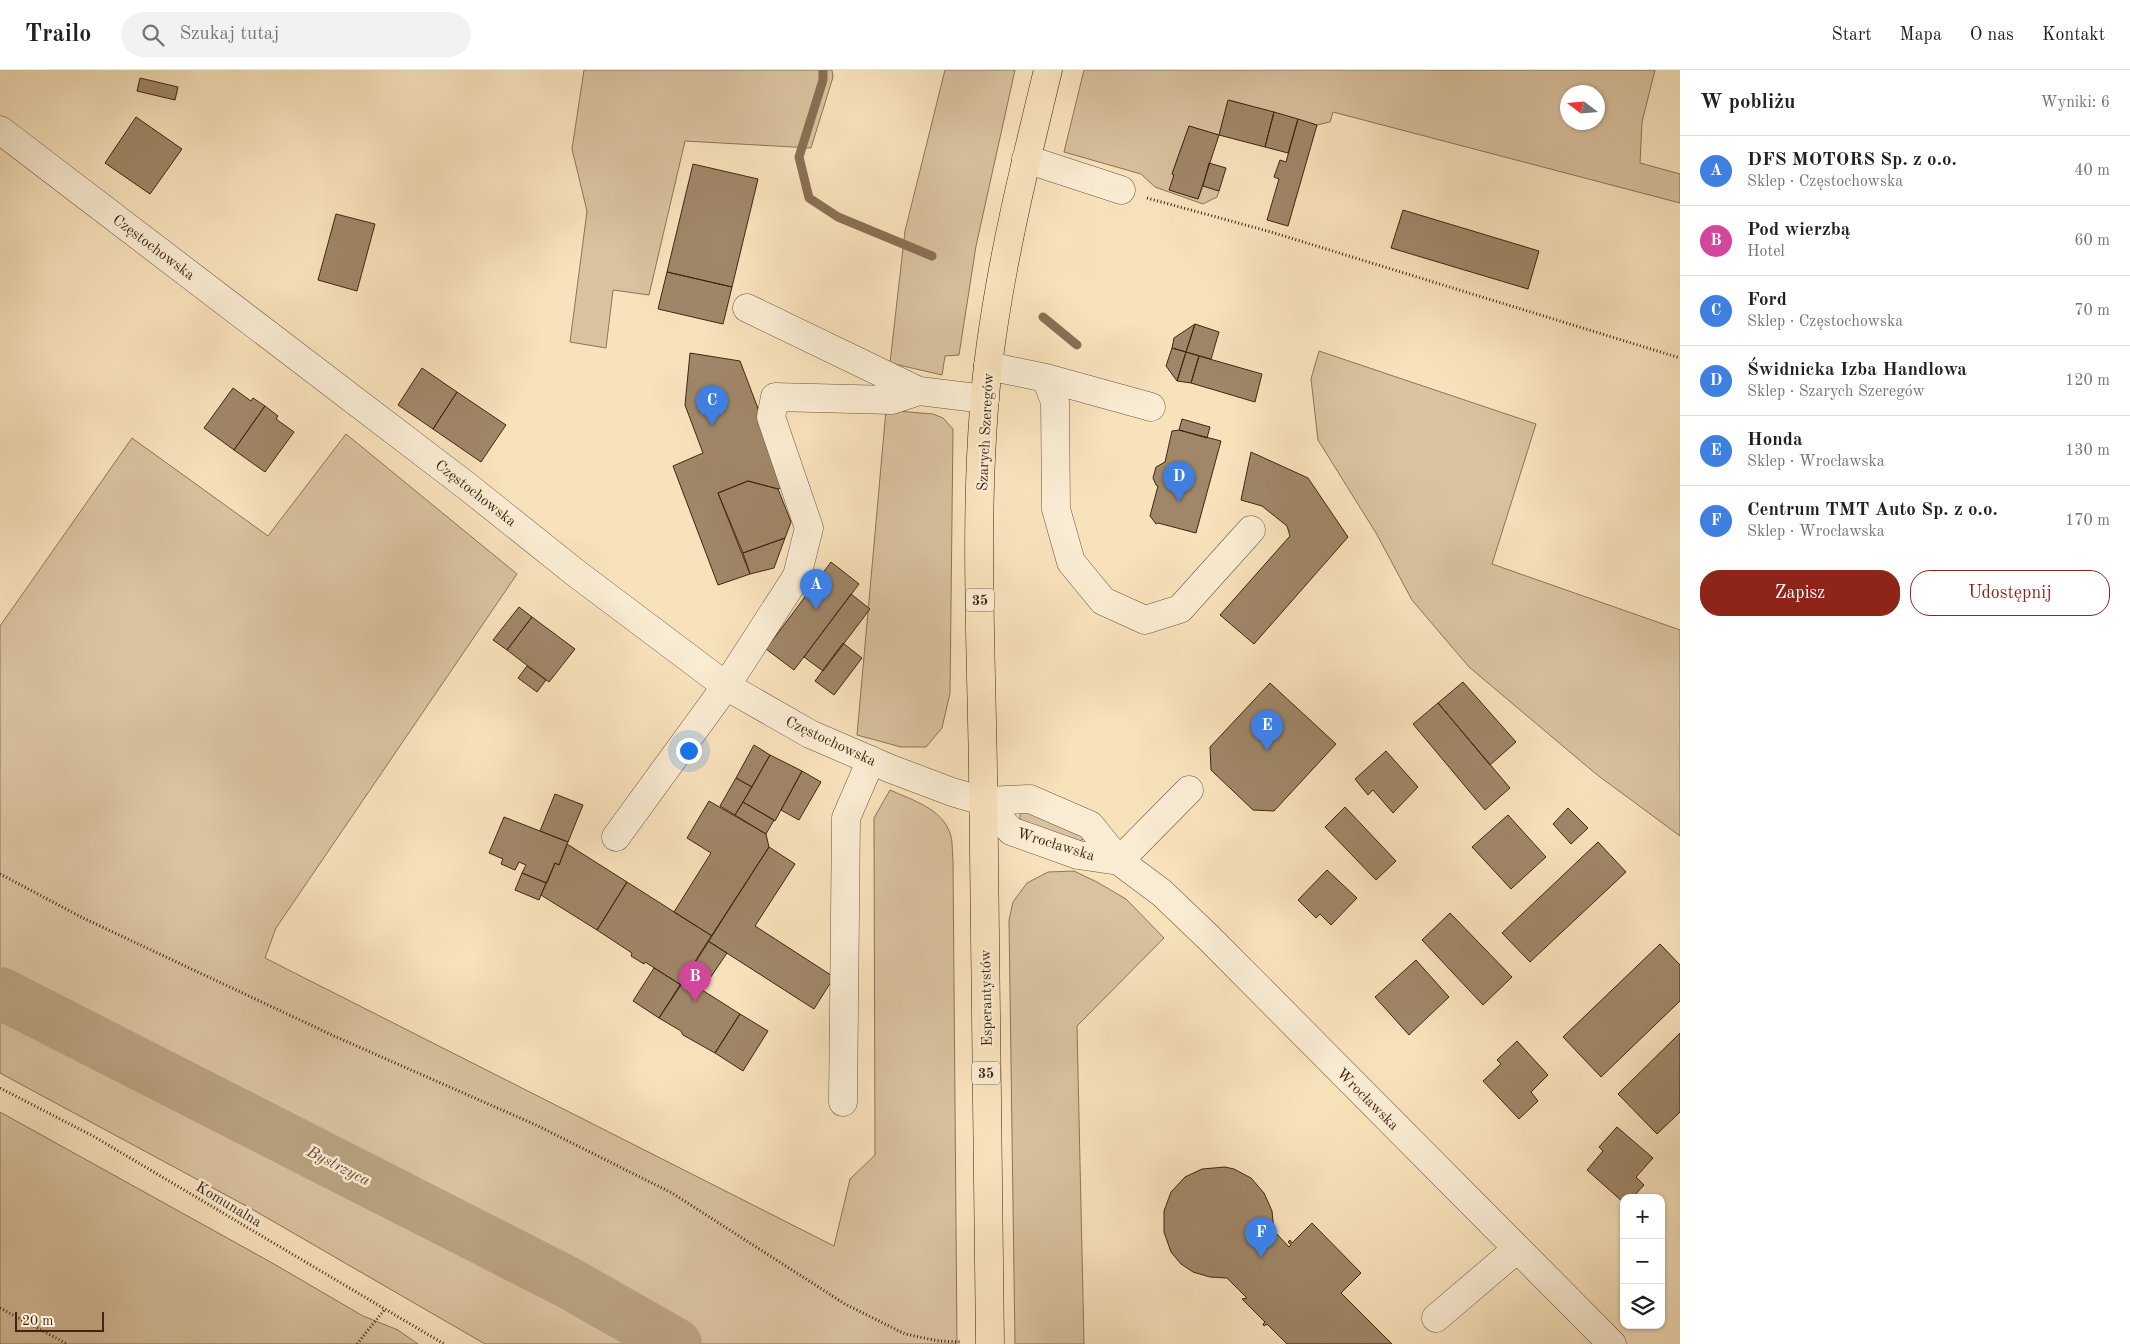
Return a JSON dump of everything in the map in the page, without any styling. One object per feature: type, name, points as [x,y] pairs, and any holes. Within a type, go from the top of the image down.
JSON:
[{"type":"main road","name":"Szarych Szeregów","points":[[983,801],[980,578],[985,399],[988,366],[1004,261],[1048,70]]},
{"type":"main road","name":"Esperantystów","points":[[983,801],[990,1343]]},
{"type":"street","name":"Częstochowska","points":[[0,130],[468,486],[577,574],[726,686],[810,734],[952,792],[983,801]]},
{"type":"street","points":[[1026,159],[1121,190]]},
{"type":"street","points":[[747,308],[919,391],[985,399]]},
{"type":"street","points":[[988,366],[1046,378],[1152,408]]},
{"type":"street","points":[[1046,378],[1056,402],[1056,509],[1071,562],[1103,601],[1145,620],[1180,609],[1251,530]]},
{"type":"street","points":[[616,838],[726,686],[797,576],[809,528],[771,416],[775,397],[892,400],[919,391]]},
{"type":"street","points":[[843,1102],[846,818],[871,760]]},
{"type":"street","points":[[1119,861],[1189,790]]},
{"type":"street","name":"Wrocławska","points":[[983,801],[1030,799],[1090,825],[1119,861],[1162,893],[1208,938],[1612,1344]]},
{"type":"street","name":"Wrocławska","points":[[983,801],[1011,831],[1078,854],[1119,861]]},
{"type":"street","points":[[1436,1318],[1517,1248]]},
{"type":"path","points":[[1121,190],[1280,235],[1680,358]]},
{"type":"path","points":[[0,874],[101,926],[334,1036],[536,1125],[672,1193],[845,1304],[905,1334],[939,1341],[990,1343]]},
{"type":"path","name":"Komunalna","points":[[0,1088],[93,1136],[444,1344]]},
{"type":"path","points":[[0,1308],[67,1344]]},
{"type":"path","points":[[357,1344],[385,1309]]},
{"type":"shaded area","points":[[584,70],[832,70],[833,77],[811,148],[685,141],[649,295],[613,290],[606,348],[570,342],[587,211],[572,149]]},
{"type":"shaded area","points":[[945,70],[1015,70],[976,246],[959,355],[945,356],[942,375],[890,363],[905,231]]},
{"type":"shaded area","points":[[1084,70],[1655,70],[1642,122],[1640,163],[1680,174],[1680,203],[1333,112],[1330,122],[1317,125],[1229,100],[1219,135],[1189,126],[1172,174],[1174,175],[1170,190],[1198,199],[1203,186],[1219,191],[1217,197],[1203,204],[1155,187],[1141,174],[1064,152]]},
{"type":"shaded area","points":[[1319,351],[1536,424],[1492,564],[1680,630],[1680,836],[1596,774],[1469,667],[1412,600],[1376,533],[1318,440],[1311,379]]},
{"type":"shaded area","points":[[886,410],[933,414],[943,418],[953,429],[950,693],[942,728],[926,747],[901,747],[857,735]]},
{"type":"shaded area","points":[[346,434],[517,574],[276,928],[265,958],[834,1246],[850,1179],[875,1155],[874,818],[890,790],[925,806],[946,824],[951,836],[953,861],[957,1344],[485,1344],[250,1208],[0,1073],[0,626],[132,438],[268,536]]},
{"type":"shaded area","points":[[1025,809],[1083,835],[1083,839],[1080,841],[1072,840],[1020,822],[1020,814]]},
{"type":"shaded area","points":[[1074,871],[1126,899],[1164,938],[1077,1026],[1084,1344],[1015,1344],[1009,920],[1013,902],[1027,883],[1048,872]]},
{"type":"shaded area","points":[[0,1112],[274,1264],[363,1316],[398,1330],[418,1344],[0,1344]]},
{"type":"building","points":[[140,78],[178,87],[175,100],[137,91]]},
{"type":"building","points":[[1228,100],[1274,112],[1265,147],[1219,135]]},
{"type":"building","points":[[1274,112],[1298,119],[1288,153],[1265,147]]},
{"type":"building","points":[[136,117],[182,149],[150,194],[105,163]]},
{"type":"building","points":[[1298,119],[1317,125],[1288,226],[1267,220],[1279,179],[1274,177],[1280,160],[1286,162]]},
{"type":"building","points":[[1189,126],[1219,135],[1198,199],[1169,190],[1174,175],[1172,174]]},
{"type":"building","points":[[1209,163],[1226,168],[1219,191],[1203,186]]},
{"type":"building","points":[[693,164],[758,179],[732,287],[667,272]]},
{"type":"building","points":[[1403,210],[1539,251],[1528,289],[1391,248]]},
{"type":"building","points":[[336,214],[375,224],[357,291],[318,280]]},
{"type":"building","points":[[667,272],[732,287],[723,324],[658,309]]},
{"type":"building","points":[[1195,324],[1186,352],[1172,348],[1174,338]]},
{"type":"building","points":[[1195,324],[1219,332],[1211,359],[1186,352]]},
{"type":"building","points":[[1172,348],[1186,352],[1177,381],[1166,366]]},
{"type":"building","points":[[1186,352],[1199,356],[1191,383],[1177,381]]},
{"type":"building","points":[[690,353],[740,361],[787,485],[778,489],[748,481],[718,493],[750,574],[718,585],[673,466],[703,453],[685,405]]},
{"type":"building","points":[[1199,356],[1262,374],[1255,402],[1191,383]]},
{"type":"building","points":[[422,368],[457,392],[433,429],[398,405]]},
{"type":"building","points":[[233,388],[251,401],[253,398],[265,406],[234,450],[204,428]]},
{"type":"building","points":[[457,392],[506,425],[481,462],[433,429]]},
{"type":"building","points":[[265,406],[278,416],[276,419],[294,432],[265,472],[234,450]]},
{"type":"building","points":[[1182,419],[1210,427],[1207,438],[1179,430]]},
{"type":"building","points":[[1179,430],[1221,441],[1196,533],[1156,524],[1150,516],[1158,486],[1153,478],[1156,467],[1165,462],[1172,431]]},
{"type":"building","points":[[1251,452],[1308,478],[1348,537],[1254,644],[1220,615],[1290,536],[1287,526],[1262,506],[1241,500]]},
{"type":"building","points":[[748,481],[778,489],[791,522],[785,538],[743,553],[718,493]]},
{"type":"building","points":[[785,538],[774,568],[750,574],[743,553]]},
{"type":"building","points":[[831,562],[859,584],[794,670],[766,649]]},
{"type":"building","points":[[851,594],[870,609],[823,671],[804,657]]},
{"type":"building","points":[[519,607],[532,617],[507,650],[493,640]]},
{"type":"building","points":[[532,617],[575,649],[549,682],[507,650]]},
{"type":"building","points":[[843,643],[862,658],[834,695],[815,681]]},
{"type":"building","points":[[527,666],[546,680],[537,692],[518,678]]},
{"type":"building","points":[[1463,682],[1516,742],[1490,765],[1438,703]]},
{"type":"building","points":[[1270,683],[1336,744],[1274,811],[1253,810],[1211,770],[1210,747]]},
{"type":"building","points":[[1438,703],[1510,788],[1485,810],[1413,724]]},
{"type":"building","points":[[754,745],[770,755],[752,787],[736,778]]},
{"type":"building","points":[[1386,751],[1418,787],[1393,813],[1373,790],[1368,795],[1355,779]]},
{"type":"building","points":[[770,755],[802,771],[775,821],[743,802]]},
{"type":"building","points":[[802,771],[821,782],[799,820],[781,810]]},
{"type":"building","points":[[736,778],[752,787],[735,815],[720,806]]},
{"type":"building","points":[[555,794],[583,805],[568,842],[540,831]]},
{"type":"building","points":[[709,801],[766,834],[769,847],[712,936],[674,912],[711,853],[687,838]]},
{"type":"building","points":[[743,802],[774,820],[766,834],[735,815]]},
{"type":"building","points":[[1345,807],[1396,861],[1376,880],[1325,827]]},
{"type":"building","points":[[1568,808],[1588,828],[1571,844],[1553,824]]},
{"type":"building","points":[[1508,815],[1546,857],[1511,889],[1472,847]]},
{"type":"building","points":[[504,817],[568,842],[559,865],[555,863],[547,883],[522,873],[526,865],[519,862],[515,870],[501,864],[503,859],[489,853]]},
{"type":"building","points":[[1598,842],[1626,872],[1530,962],[1502,933]]},
{"type":"building","points":[[567,844],[627,882],[597,930],[541,895],[555,863],[559,865]]},
{"type":"building","points":[[769,847],[795,864],[755,926],[834,977],[814,1009],[708,941]]},
{"type":"building","points":[[1327,870],[1357,898],[1331,925],[1320,914],[1316,918],[1298,900]]},
{"type":"building","points":[[522,873],[546,883],[539,900],[515,890]]},
{"type":"building","points":[[627,882],[712,936],[681,985],[645,962],[644,964],[631,956],[632,953],[597,930]]},
{"type":"building","points":[[1450,913],[1512,977],[1483,1005],[1422,940]]},
{"type":"building","points":[[708,941],[727,953],[702,990],[740,1014],[715,1053],[683,1035],[681,1031],[659,1018]]},
{"type":"building","points":[[1660,944],[1680,965],[1680,1001],[1601,1077],[1563,1037]]},
{"type":"building","points":[[1416,960],[1449,997],[1409,1035],[1375,997]]},
{"type":"building","points":[[654,968],[681,985],[659,1018],[633,1001]]},
{"type":"building","points":[[740,1014],[768,1031],[743,1071],[715,1053]]},
{"type":"building","points":[[1680,1033],[1680,1112],[1657,1134],[1618,1094]]},
{"type":"building","points":[[1517,1041],[1548,1075],[1531,1092],[1538,1101],[1519,1119],[1483,1081],[1501,1064],[1497,1060]]},
{"type":"building","points":[[1617,1127],[1653,1158],[1636,1177],[1644,1185],[1636,1194],[1620,1194],[1620,1199],[1587,1170],[1603,1151],[1599,1147]]},
{"type":"building","points":[[1225,1167],[1234,1169],[1251,1178],[1264,1193],[1272,1211],[1274,1231],[1289,1247],[1291,1245],[1288,1242],[1290,1240],[1292,1243],[1312,1223],[1361,1273],[1341,1293],[1392,1344],[1287,1344],[1267,1324],[1264,1326],[1265,1322],[1242,1299],[1247,1298],[1227,1278],[1210,1277],[1193,1272],[1181,1264],[1171,1252],[1164,1232],[1164,1211],[1171,1192],[1185,1177],[1202,1169]]},
{"type":"waterway","points":[[823,70],[823,80],[799,157],[809,198],[838,217],[932,256]]},
{"type":"waterway","points":[[1043,317],[1077,345]]},
{"type":"waterway","name":"Bystrzyca","points":[[0,993],[567,1282],[676,1344]]},
{"type":"place","name":"Ford","points":[[712,426]]},
{"type":"place","name":"Świdnicka Izba Handlowa","points":[[1179,502]]},
{"type":"place","name":"DFS MOTORS Sp. z o.o.","points":[[816,610]]},
{"type":"place","name":"Honda","points":[[1267,751]]},
{"type":"place","name":"Pod wierzbą","points":[[695,1002]]},
{"type":"place","name":"Centrum TMT Auto Sp. z o.o.","points":[[1261,1258]]}]
